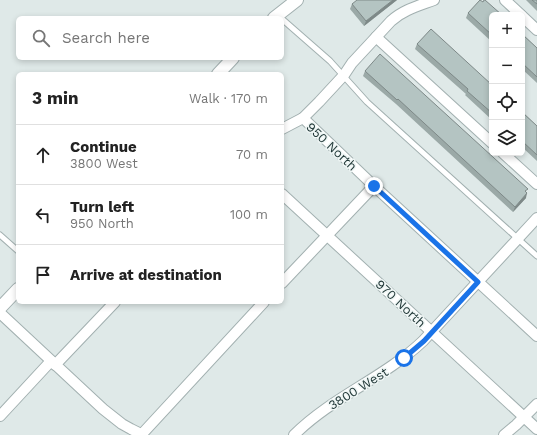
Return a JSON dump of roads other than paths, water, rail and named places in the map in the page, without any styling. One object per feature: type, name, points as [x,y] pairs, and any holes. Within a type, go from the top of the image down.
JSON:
[{"type":"street","points":[[280,16],[297,0]]},
{"type":"street","points":[[284,128],[302,118],[319,102],[391,21],[401,13],[434,0]]},
{"type":"street","points":[[505,0],[519,12]]},
{"type":"street","points":[[525,18],[537,30]]},
{"type":"street","points":[[376,37],[489,140]]},
{"type":"street","points":[[220,72],[231,60]]},
{"type":"street","name":"950 North","points":[[302,118],[537,336]]},
{"type":"street","points":[[506,156],[537,184]]},
{"type":"street","points":[[284,281],[374,186]]},
{"type":"street","name":"970 North","points":[[284,196],[537,429]]},
{"type":"street","name":"3800 West","points":[[294,435],[323,410],[404,358],[424,341],[537,218]]},
{"type":"street","points":[[0,308],[16,291]]},
{"type":"street","points":[[0,416],[113,304]]},
{"type":"street","points":[[0,314],[103,409],[131,430],[143,435],[262,304]]},
{"type":"street","points":[[504,435],[537,404]]},
{"type":"lane","points":[[284,23],[330,61],[367,102],[537,256]]},
{"type":"lane","points":[[0,235],[16,249]]}]
